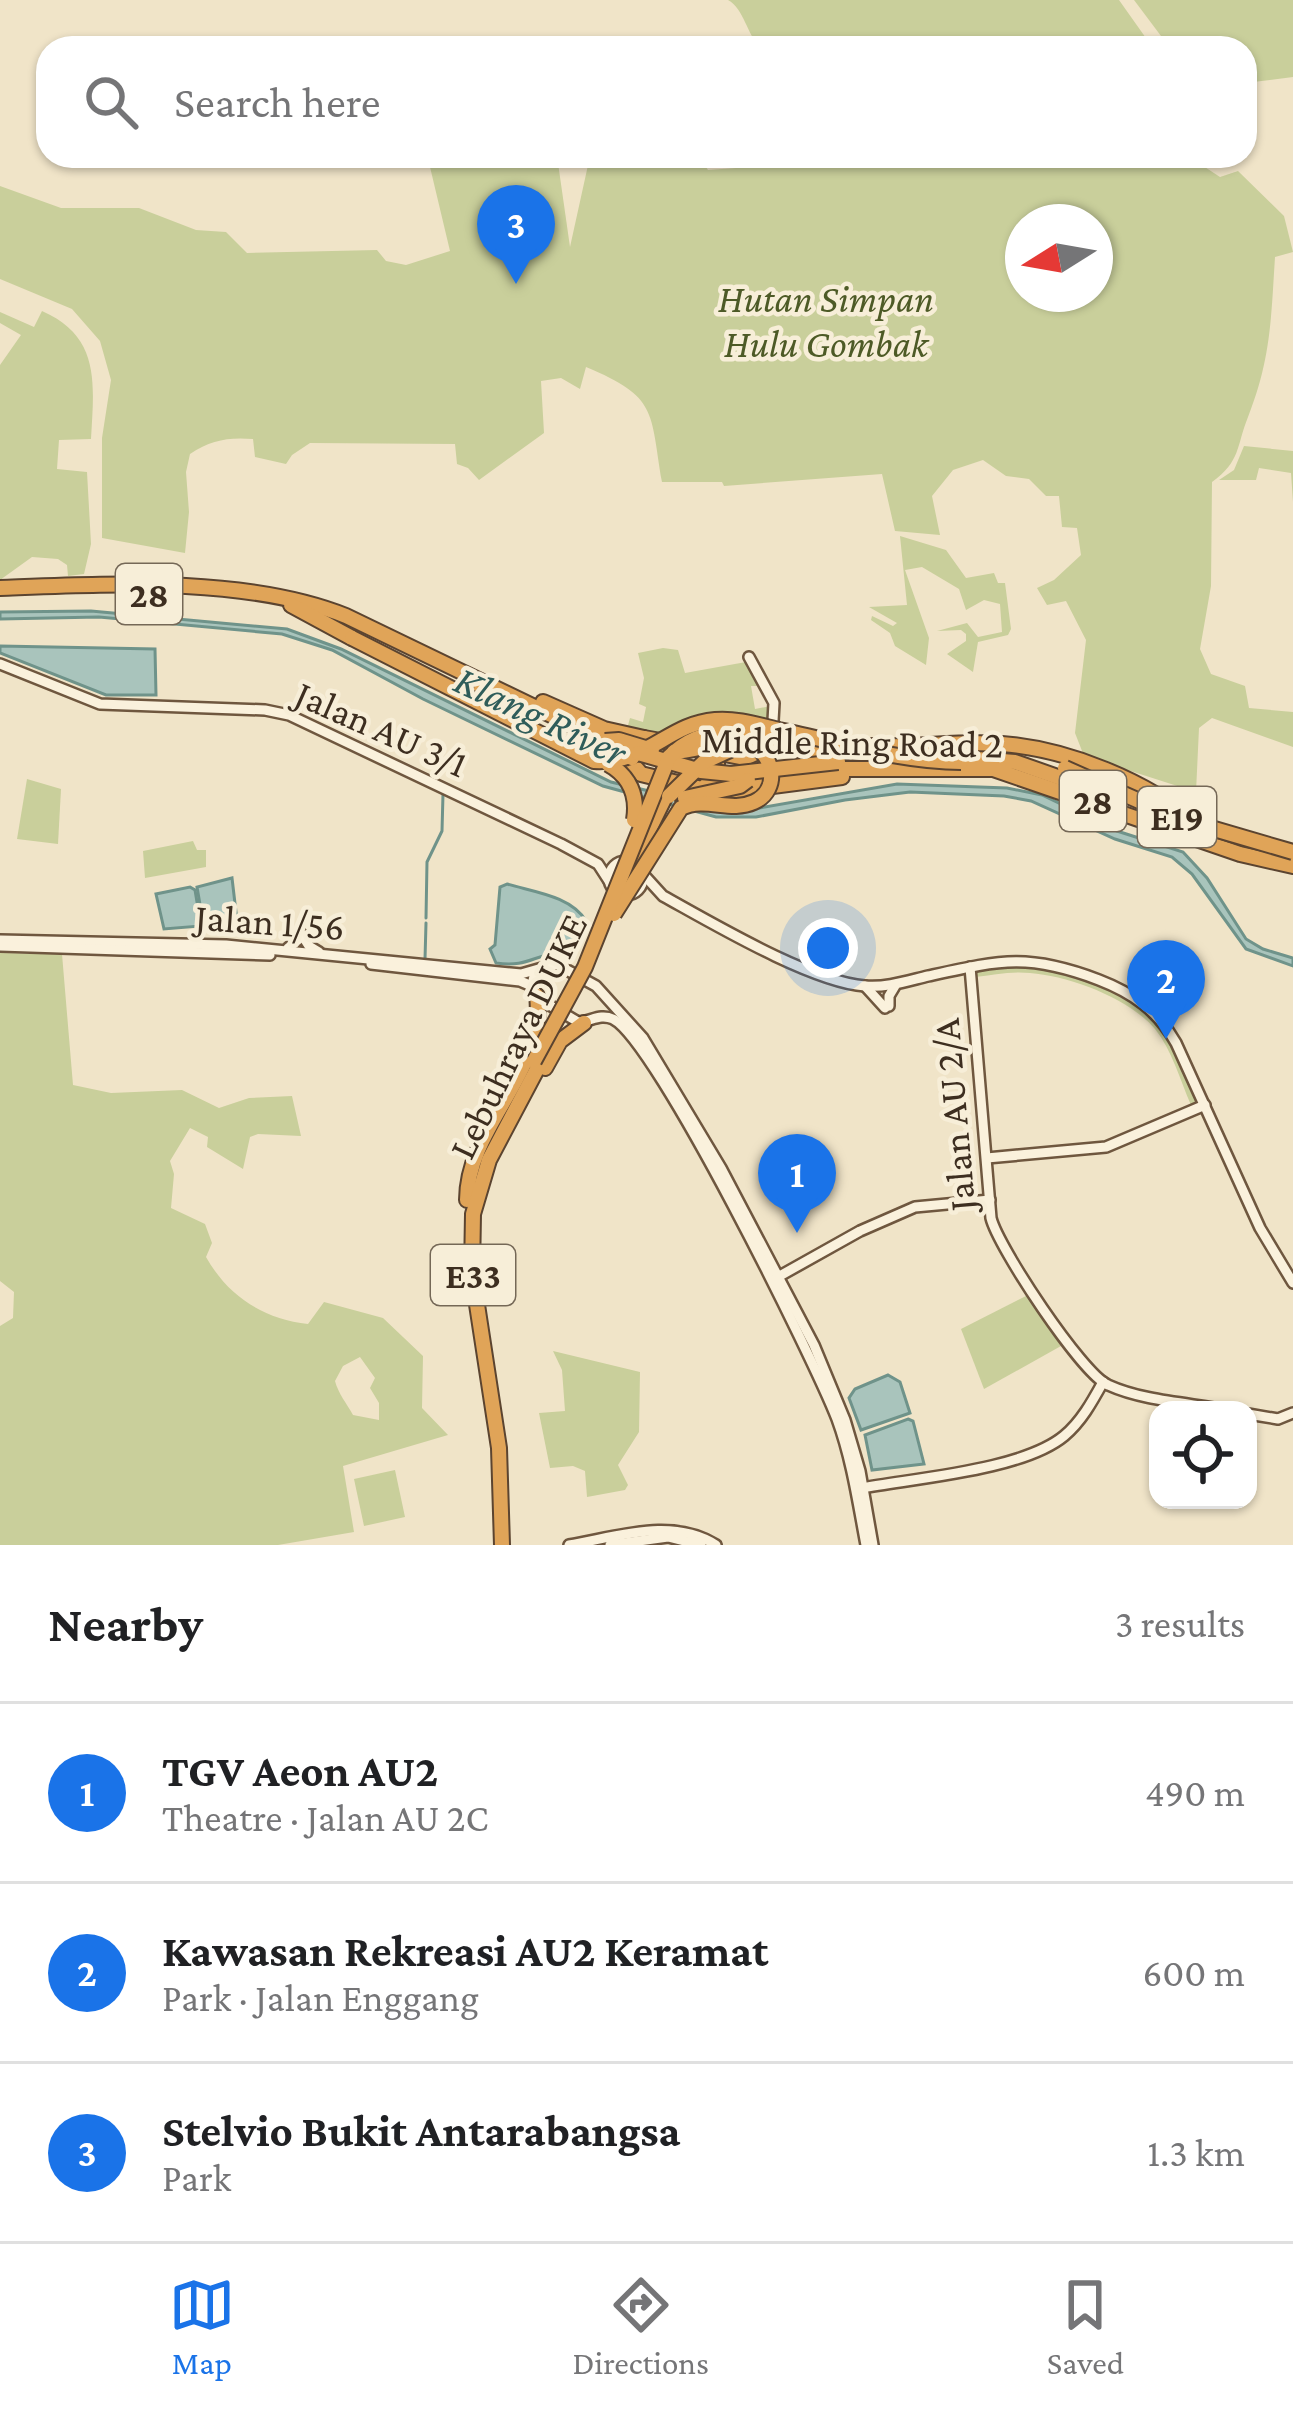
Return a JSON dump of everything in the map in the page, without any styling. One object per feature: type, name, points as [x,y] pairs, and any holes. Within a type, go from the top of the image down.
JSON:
[{"type":"highway","name":"Middle Ring Road 2","points":[[2,594],[188,589],[292,599],[346,616],[515,698],[598,746],[712,773],[749,774],[988,750],[1293,859]]},
{"type":"highway","name":"Middle Ring Road 2","points":[[2,594],[168,594],[291,605],[342,621],[598,746],[678,771],[743,786],[839,765],[975,767],[1012,773],[1240,854],[1293,859]]},
{"type":"highway","points":[[291,605],[594,761],[632,758],[689,726],[716,720],[830,740]]},
{"type":"highway","points":[[597,939],[662,768],[679,747],[709,732],[725,730],[796,749],[834,753],[883,747]]},
{"type":"highway","points":[[598,746],[644,738],[745,758]]},
{"type":"highway","points":[[644,738],[631,754],[633,766],[659,783]]},
{"type":"highway","points":[[598,746],[619,740],[670,752],[743,742],[769,761],[770,784],[763,797],[742,806],[704,801],[681,808],[614,914]]},
{"type":"highway","points":[[743,786],[726,783],[731,763],[758,755],[783,740],[988,750]]},
{"type":"highway","points":[[614,914],[662,806],[693,771],[712,757],[752,743],[830,740]]},
{"type":"highway","name":"E19","points":[[830,740],[900,758],[1014,766],[1227,845],[1293,859]]},
{"type":"highway","points":[[598,746],[659,783],[702,789],[743,786]]},
{"type":"highway","points":[[597,939],[636,806],[626,777],[598,746]]},
{"type":"highway","name":"E19","points":[[988,750],[1065,768],[1180,819],[1293,859]]},
{"type":"highway","points":[[702,789],[718,776],[713,752]]},
{"type":"highway","points":[[643,868],[658,830],[677,804],[694,794],[889,768]]},
{"type":"highway","points":[[643,868],[638,856],[659,783]]},
{"type":"highway","points":[[621,862],[634,850],[652,815]]},
{"type":"highway","name":"Lebuhraya DUKE","points":[[498,1545],[499,1448],[472,1272],[473,1214],[482,1178],[614,914]]},
{"type":"highway","name":"Lebuhraya DUKE","points":[[498,1545],[465,1240],[467,1200],[482,1157],[597,939]]},
{"type":"highway","points":[[467,1200],[476,1156],[537,1034],[534,991]]},
{"type":"highway","points":[[472,1272],[478,1215],[495,1162],[560,1040],[589,1020]]},
{"type":"main road","points":[[689,746],[773,722],[774,703],[749,657]]},
{"type":"main road","name":"Jalan AU 3/1","points":[[0,664],[100,704],[290,715],[590,859],[605,871],[610,883]]},
{"type":"main road","points":[[713,752],[718,739],[732,731]]},
{"type":"main road","name":"Jalan AU 3/1","points":[[590,859],[643,868]]},
{"type":"main road","points":[[621,862],[610,872],[610,883],[619,894],[663,896],[816,974],[864,986],[1012,960],[1050,962],[1136,998],[1169,1031],[1260,1228],[1293,1282]]},
{"type":"main road","points":[[634,893],[642,885],[643,868]]},
{"type":"main road","points":[[643,868],[663,896]]},
{"type":"main road","points":[[283,950],[295,944],[300,932],[309,946],[322,953]]},
{"type":"main road","name":"Jalan 1/56","points":[[0,943],[226,945],[521,974],[546,964],[559,965],[596,986],[603,997]]},
{"type":"main road","name":"Jalan 1/56","points":[[0,943],[283,956],[520,981],[534,991]]},
{"type":"main road","name":"Jalan AU 2/A","points":[[970,967],[992,1223],[1076,1356],[1102,1382]]},
{"type":"main road","points":[[535,971],[534,991],[589,1020],[617,1022],[676,1104],[778,1282],[838,1402],[860,1472],[869,1545]]},
{"type":"main road","points":[[864,986],[887,1007],[891,991],[905,981]]},
{"type":"main road","points":[[589,1020],[602,1010],[603,997]]},
{"type":"main road","points":[[603,997],[643,1038],[675,1087],[771,1262],[838,1423],[861,1492]]},
{"type":"main road","points":[[987,1158],[1106,1147],[1204,1105]]},
{"type":"main road","points":[[778,1282],[793,1268],[860,1231],[915,1207],[990,1200]]},
{"type":"main road","points":[[771,1262],[781,1269],[793,1268]]},
{"type":"main road","points":[[861,1492],[1040,1450],[1067,1434],[1102,1382],[1187,1401]]},
{"type":"main road","points":[[1257,1416],[1278,1419],[1293,1413]]},
{"type":"main road","points":[[860,1472],[880,1484]]},
{"type":"main road","points":[[569,1545],[667,1530],[688,1531],[716,1545]]},
{"type":"main road","points":[[610,1545],[679,1537],[701,1545]]},
{"type":"green space","points":[[728,0],[1119,0],[1144,36],[752,36]]},
{"type":"green space","points":[[1134,0],[1293,0],[1293,77],[1257,82],[1257,36],[1161,36]]},
{"type":"green space","name":"Hutan Simpan Hulu Gombak","points":[[430,168],[559,168],[570,247],[587,168],[1206,168],[1220,177],[1238,171],[1284,216],[1293,252],[1275,257],[1261,376],[1236,453],[1212,482],[1211,586],[1200,649],[1211,674],[1245,686],[1249,708],[1293,712],[1293,747],[1212,718],[1199,728],[1196,792],[1084,756],[1075,733],[1086,640],[1066,601],[1047,605],[1037,588],[1054,580],[1081,555],[1077,528],[1062,527],[1059,496],[1046,496],[1029,479],[1006,476],[983,460],[953,470],[932,496],[940,535],[895,531],[882,474],[724,486],[722,482],[662,482],[652,422],[639,398],[586,367],[580,389],[561,378],[541,381],[544,433],[479,480],[457,464],[455,444],[310,443],[286,464],[255,457],[253,439],[228,439],[190,454],[185,553],[102,538],[102,438],[111,380],[100,341],[72,309],[0,279],[0,186],[61,208],[139,208],[196,230],[226,232],[247,253],[377,250],[386,261],[406,265],[450,251]]},
{"type":"green space","points":[[42,311],[75,334],[90,364],[91,439],[59,440],[57,469],[87,472],[91,544],[84,574],[68,576],[67,565],[58,559],[32,557],[0,580],[0,365],[21,335],[0,323],[0,312],[34,327]]},
{"type":"green space","points":[[1244,446],[1293,451],[1293,502],[1291,473],[1259,468],[1256,480],[1219,480],[1234,470]]},
{"type":"green space","points":[[900,536],[946,550],[966,578],[994,573],[998,583],[1005,583],[1011,629],[1008,635],[978,642],[973,672],[947,654],[966,641],[966,634],[937,631],[967,623],[978,637],[1002,632],[1000,604],[984,600],[966,610],[959,589],[922,567],[905,570],[929,638],[926,665],[895,646],[890,633],[871,620],[872,616],[893,626],[897,623],[869,607],[907,605]]},
{"type":"green space","points":[[678,650],[685,673],[746,662],[758,686],[751,686],[755,709],[771,706],[770,721],[710,719],[664,737],[627,729],[630,718],[643,722],[646,707],[639,704],[644,678],[638,653]]},
{"type":"green space","points":[[27,779],[61,789],[58,844],[17,839]]},
{"type":"green space","points":[[193,841],[197,850],[206,850],[206,867],[145,878],[143,851]]},
{"type":"green space","points":[[0,953],[62,954],[73,1085],[111,1093],[182,1090],[219,1108],[249,1098],[292,1096],[301,1136],[250,1137],[243,1169],[207,1147],[208,1137],[190,1128],[170,1161],[174,1174],[171,1208],[205,1224],[212,1243],[206,1257],[215,1271],[236,1294],[262,1311],[308,1324],[324,1302],[383,1318],[423,1356],[422,1408],[448,1435],[343,1466],[354,1532],[278,1545],[0,1545],[0,1326],[13,1318],[14,1292],[0,1281]],"holes":[[[360,1357],[375,1378],[370,1388],[379,1403],[379,1420],[353,1415],[335,1381],[343,1366]]]},
{"type":"green space","points":[[1032,964],[1105,987],[1139,1005],[1176,1047],[1198,1101],[1191,1105],[1161,1037],[1130,1008],[1097,990],[1046,975],[975,977],[973,969]]},
{"type":"green space","points":[[1028,1295],[1061,1346],[984,1389],[961,1329]]},
{"type":"green space","points":[[553,1351],[640,1372],[639,1432],[618,1465],[628,1485],[625,1490],[587,1497],[585,1471],[573,1466],[550,1468],[539,1413],[565,1411],[562,1370]]},
{"type":"green space","points":[[395,1470],[405,1517],[364,1526],[354,1479]]},
{"type":"water","points":[[91,611],[287,629],[341,649],[611,782],[717,807],[754,809],[897,784],[1007,788],[1042,795],[1117,831],[1183,852],[1207,878],[1246,939],[1293,958],[1293,966],[1246,949],[1192,874],[1172,857],[1115,839],[1031,801],[910,792],[756,817],[716,817],[603,786],[332,650],[282,634],[99,617],[0,619],[0,612]]},
{"type":"water","points":[[0,646],[155,649],[156,695],[106,695],[0,653]]},
{"type":"water","points":[[232,878],[238,929],[204,928],[197,887]]},
{"type":"water","points":[[507,884],[551,896],[586,921],[564,953],[517,964],[496,963],[490,949],[495,945],[500,887]]},
{"type":"water","points":[[195,890],[201,926],[164,929],[156,894]]},
{"type":"water","points":[[888,1375],[900,1382],[910,1413],[861,1430],[849,1398],[855,1389]]},
{"type":"water","points":[[913,1421],[924,1464],[872,1470],[865,1435]]},
{"type":"waterway","points":[[426,918],[427,862],[442,831],[443,794]]},
{"type":"waterway","points":[[425,959],[426,923]]},
{"type":"place","name":"Stelvio Bukit Antarabangsa","points":[[516,284]]},
{"type":"place","name":"Kawasan Rekreasi AU2 Keramat","points":[[1166,1039]]},
{"type":"place","name":"TGV Aeon AU2","points":[[797,1233]]},
{"type":"water label","name":"Klang River","points":[[541,715]]}]
